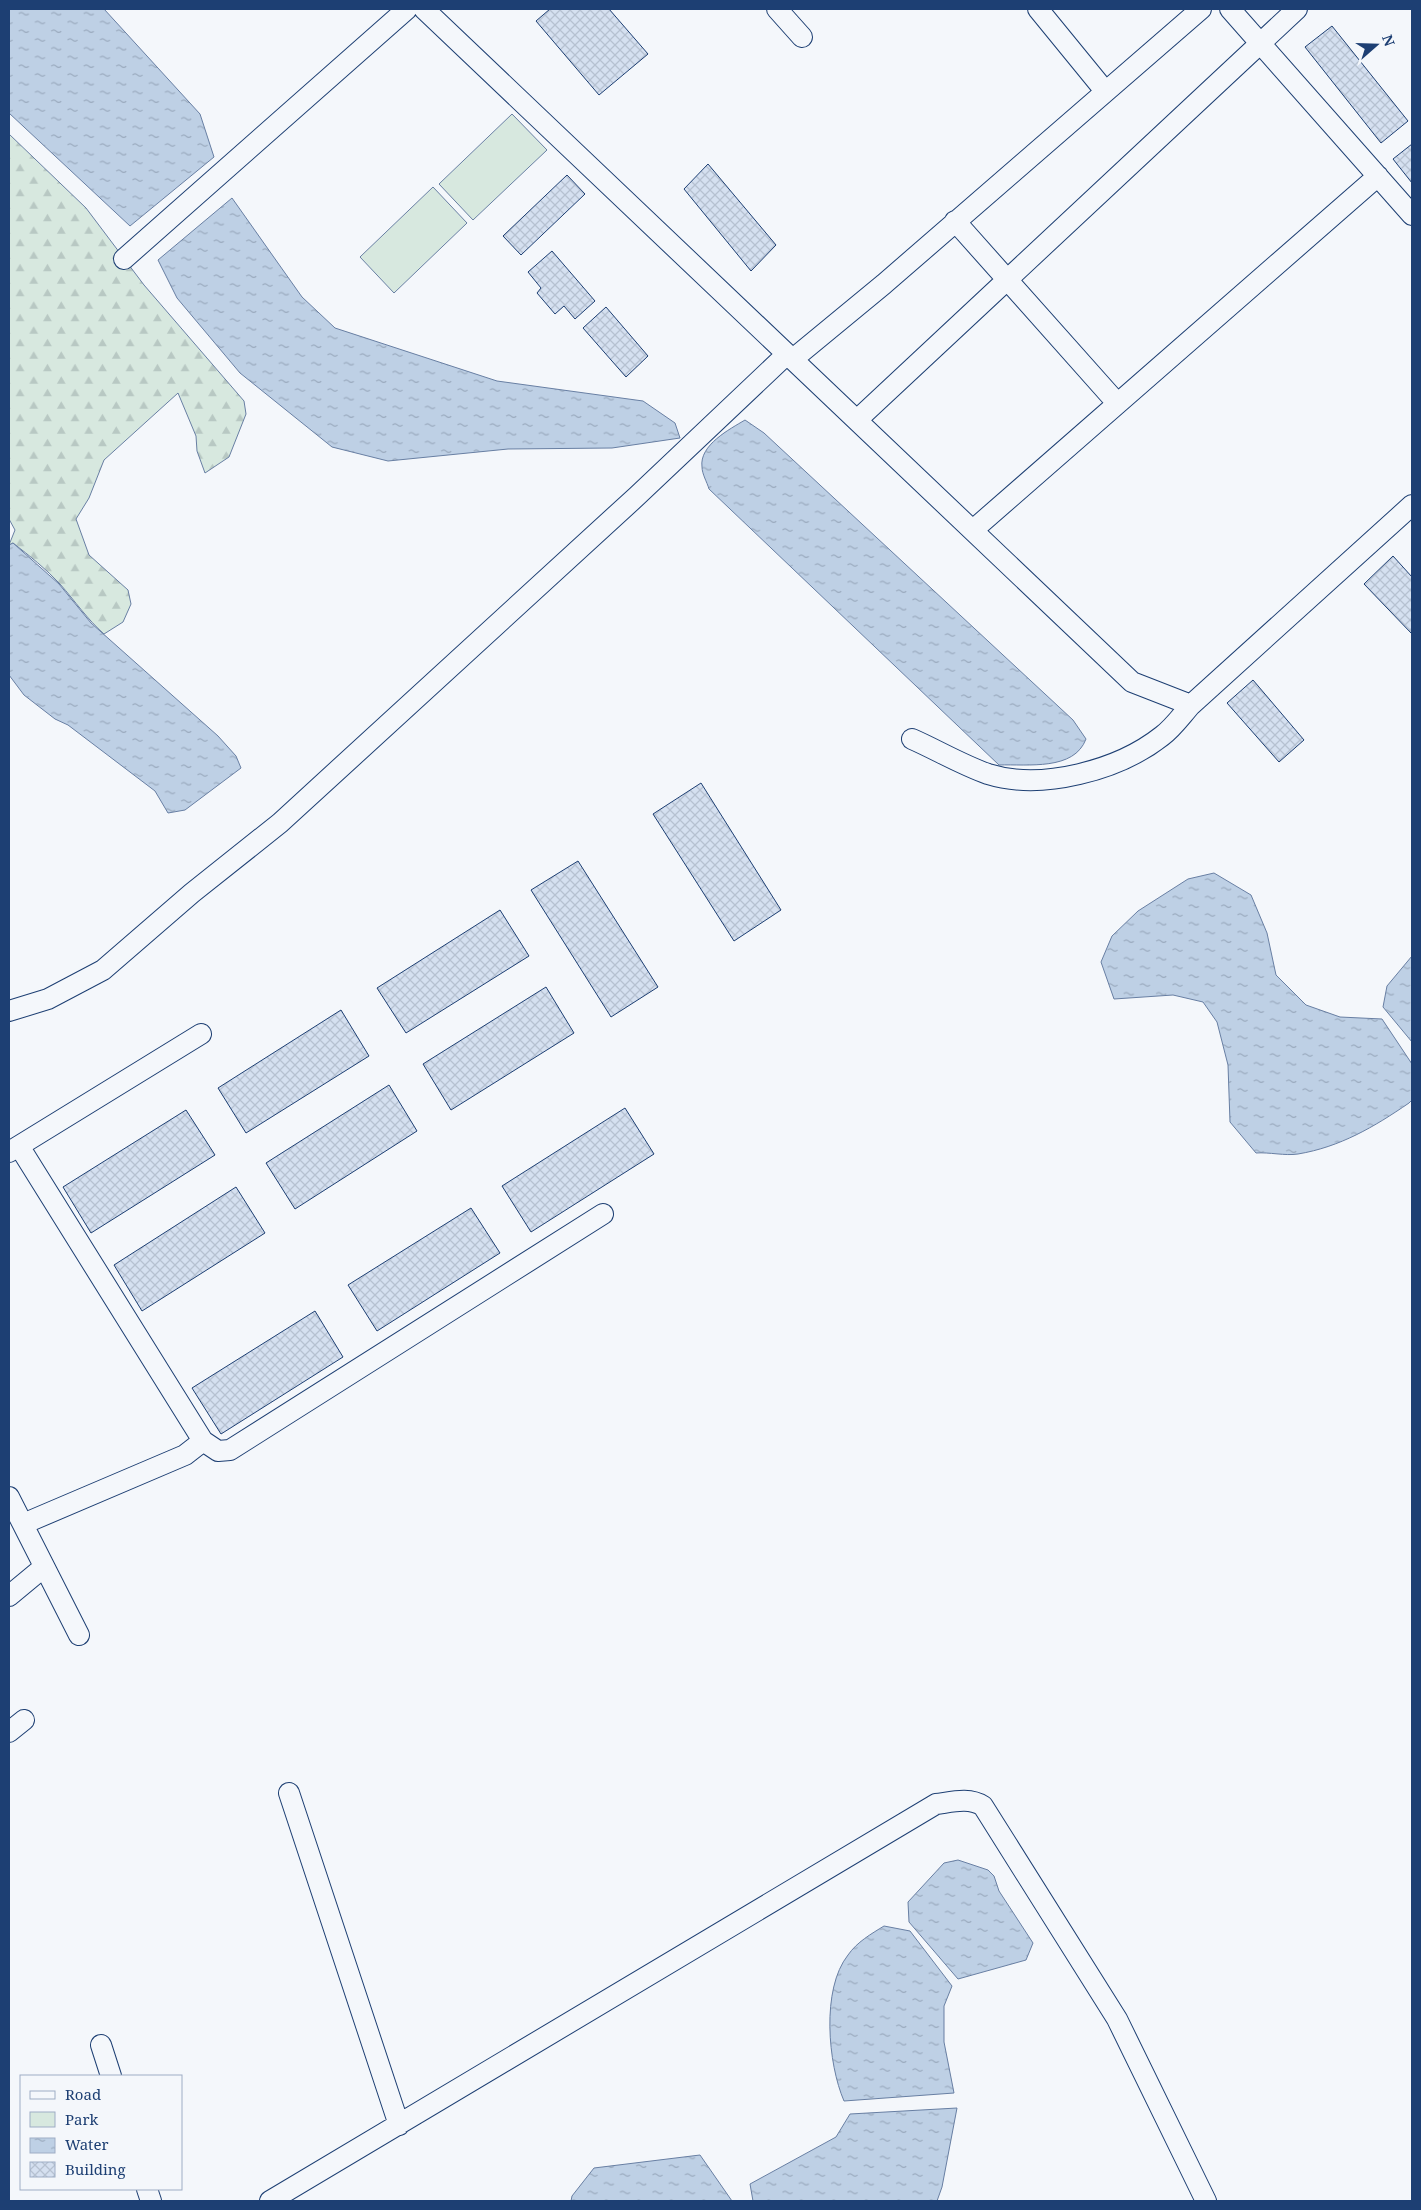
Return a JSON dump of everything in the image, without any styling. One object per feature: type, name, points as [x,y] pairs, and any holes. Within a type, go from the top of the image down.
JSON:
[{"type":"street","points":[[124,259],[407,9]]},
{"type":"street","points":[[424,9],[1132,682],[1191,705]]},
{"type":"street","points":[[777,9],[802,37]]},
{"type":"street","points":[[1038,9],[1105,91]]},
{"type":"street","points":[[9,1011],[48,999],[103,970],[192,893],[280,823],[790,356],[884,284],[1200,9]]},
{"type":"street","points":[[1230,9],[1412,216]]},
{"type":"street","points":[[857,420],[1297,9]]},
{"type":"street","points":[[973,530],[1378,176]]},
{"type":"street","points":[[955,221],[1117,403]]},
{"type":"street","points":[[912,739],[989,774],[1021,778],[1049,778],[1079,774],[1124,760],[1164,735],[1191,705],[1412,505]]},
{"type":"street","points":[[200,1034],[14,1149],[203,1441],[218,1451],[230,1450],[603,1214]]},
{"type":"street","points":[[23,1524],[185,1455],[203,1441]]},
{"type":"street","points":[[9,1497],[80,1635]]},
{"type":"street","points":[[9,1596],[44,1567]]},
{"type":"street","points":[[9,1732],[24,1720]]},
{"type":"street","points":[[289,1793],[399,2125]]},
{"type":"street","points":[[270,2201],[936,1804],[975,1801],[983,1806],[1117,2019],[1206,2201]]},
{"type":"street","points":[[101,2045],[111,2075]]},
{"type":"green space","points":[[512,114],[547,150],[473,220],[439,184]]},
{"type":"green space","points":[[9,134],[86,208],[144,285],[244,401],[246,414],[229,457],[205,473],[197,451],[196,436],[178,393],[104,460],[89,498],[76,519],[89,555],[128,590],[131,604],[123,622],[104,634],[49,573],[13,543],[9,545],[15,530],[9,519]]},
{"type":"green space","points":[[433,187],[467,223],[394,293],[360,257]]},
{"type":"water","points":[[9,9],[104,9],[200,114],[214,157],[130,226],[9,113]]},
{"type":"water","points":[[232,198],[302,297],[335,328],[497,381],[643,401],[675,423],[680,438],[612,448],[508,449],[388,461],[332,447],[240,373],[177,298],[158,260]]},
{"type":"water","points":[[745,420],[764,433],[1073,720],[1086,739],[1080,749],[1061,761],[1049,764],[999,765],[709,489],[702,470],[702,459],[705,452],[717,439]]},
{"type":"water","points":[[13,543],[59,584],[91,623],[218,736],[236,756],[241,768],[185,810],[168,813],[155,791],[68,725],[55,719],[24,695],[9,675],[9,545]]},
{"type":"water","points":[[1214,873],[1251,895],[1267,933],[1276,975],[1306,1005],[1340,1017],[1382,1019],[1412,1064],[1412,1100],[1409,1103],[1356,1135],[1313,1151],[1298,1154],[1256,1153],[1230,1122],[1228,1065],[1217,1022],[1203,1002],[1173,995],[1114,999],[1101,962],[1112,936],[1138,911],[1188,879]]},
{"type":"water","points":[[1412,956],[1412,1042],[1383,1007],[1387,986]]},
{"type":"water","points":[[958,1860],[988,1870],[994,1876],[999,1891],[1033,1943],[1026,1960],[958,1979],[909,1922],[908,1902],[944,1863]]},
{"type":"water","points":[[884,1926],[910,1931],[952,1986],[944,2006],[944,2042],[954,2093],[844,2101],[838,2085],[831,2048],[831,2006],[834,1987],[839,1970],[852,1950],[864,1939]]},
{"type":"water","points":[[957,2108],[942,2187],[937,2201],[753,2201],[750,2184],[836,2137],[850,2114]]},
{"type":"water","points":[[700,2155],[732,2201],[571,2201],[572,2196],[594,2168]]},
{"type":"building","points":[[550,9],[609,9],[648,54],[599,95],[536,21]]},
{"type":"building","points":[[1332,26],[1408,121],[1381,143],[1305,47]]},
{"type":"building","points":[[1412,144],[1412,183],[1393,159]]},
{"type":"building","points":[[708,164],[776,245],[751,271],[684,189]]},
{"type":"building","points":[[567,175],[585,194],[521,255],[503,236]]},
{"type":"building","points":[[552,251],[595,301],[575,319],[564,306],[555,314],[537,293],[541,288],[528,272]]},
{"type":"building","points":[[606,307],[648,356],[626,377],[583,328]]},
{"type":"building","points":[[1393,556],[1412,577],[1412,634],[1364,584]]},
{"type":"building","points":[[1253,680],[1304,740],[1279,762],[1227,703]]},
{"type":"building","points":[[701,783],[781,910],[734,941],[653,814]]},
{"type":"building","points":[[578,861],[658,987],[611,1017],[531,890]]},
{"type":"building","points":[[500,910],[529,956],[406,1033],[377,988]]},
{"type":"building","points":[[546,987],[574,1033],[451,1110],[423,1064]]},
{"type":"building","points":[[341,1010],[369,1056],[246,1133],[218,1088]]},
{"type":"building","points":[[389,1085],[417,1131],[295,1209],[266,1163]]},
{"type":"building","points":[[625,1108],[654,1154],[531,1232],[502,1186]]},
{"type":"building","points":[[186,1110],[215,1155],[91,1233],[63,1187]]},
{"type":"building","points":[[236,1187],[265,1233],[142,1311],[114,1265]]},
{"type":"building","points":[[471,1208],[500,1253],[377,1331],[348,1285]]},
{"type":"building","points":[[315,1311],[343,1357],[221,1434],[192,1388]]}]
